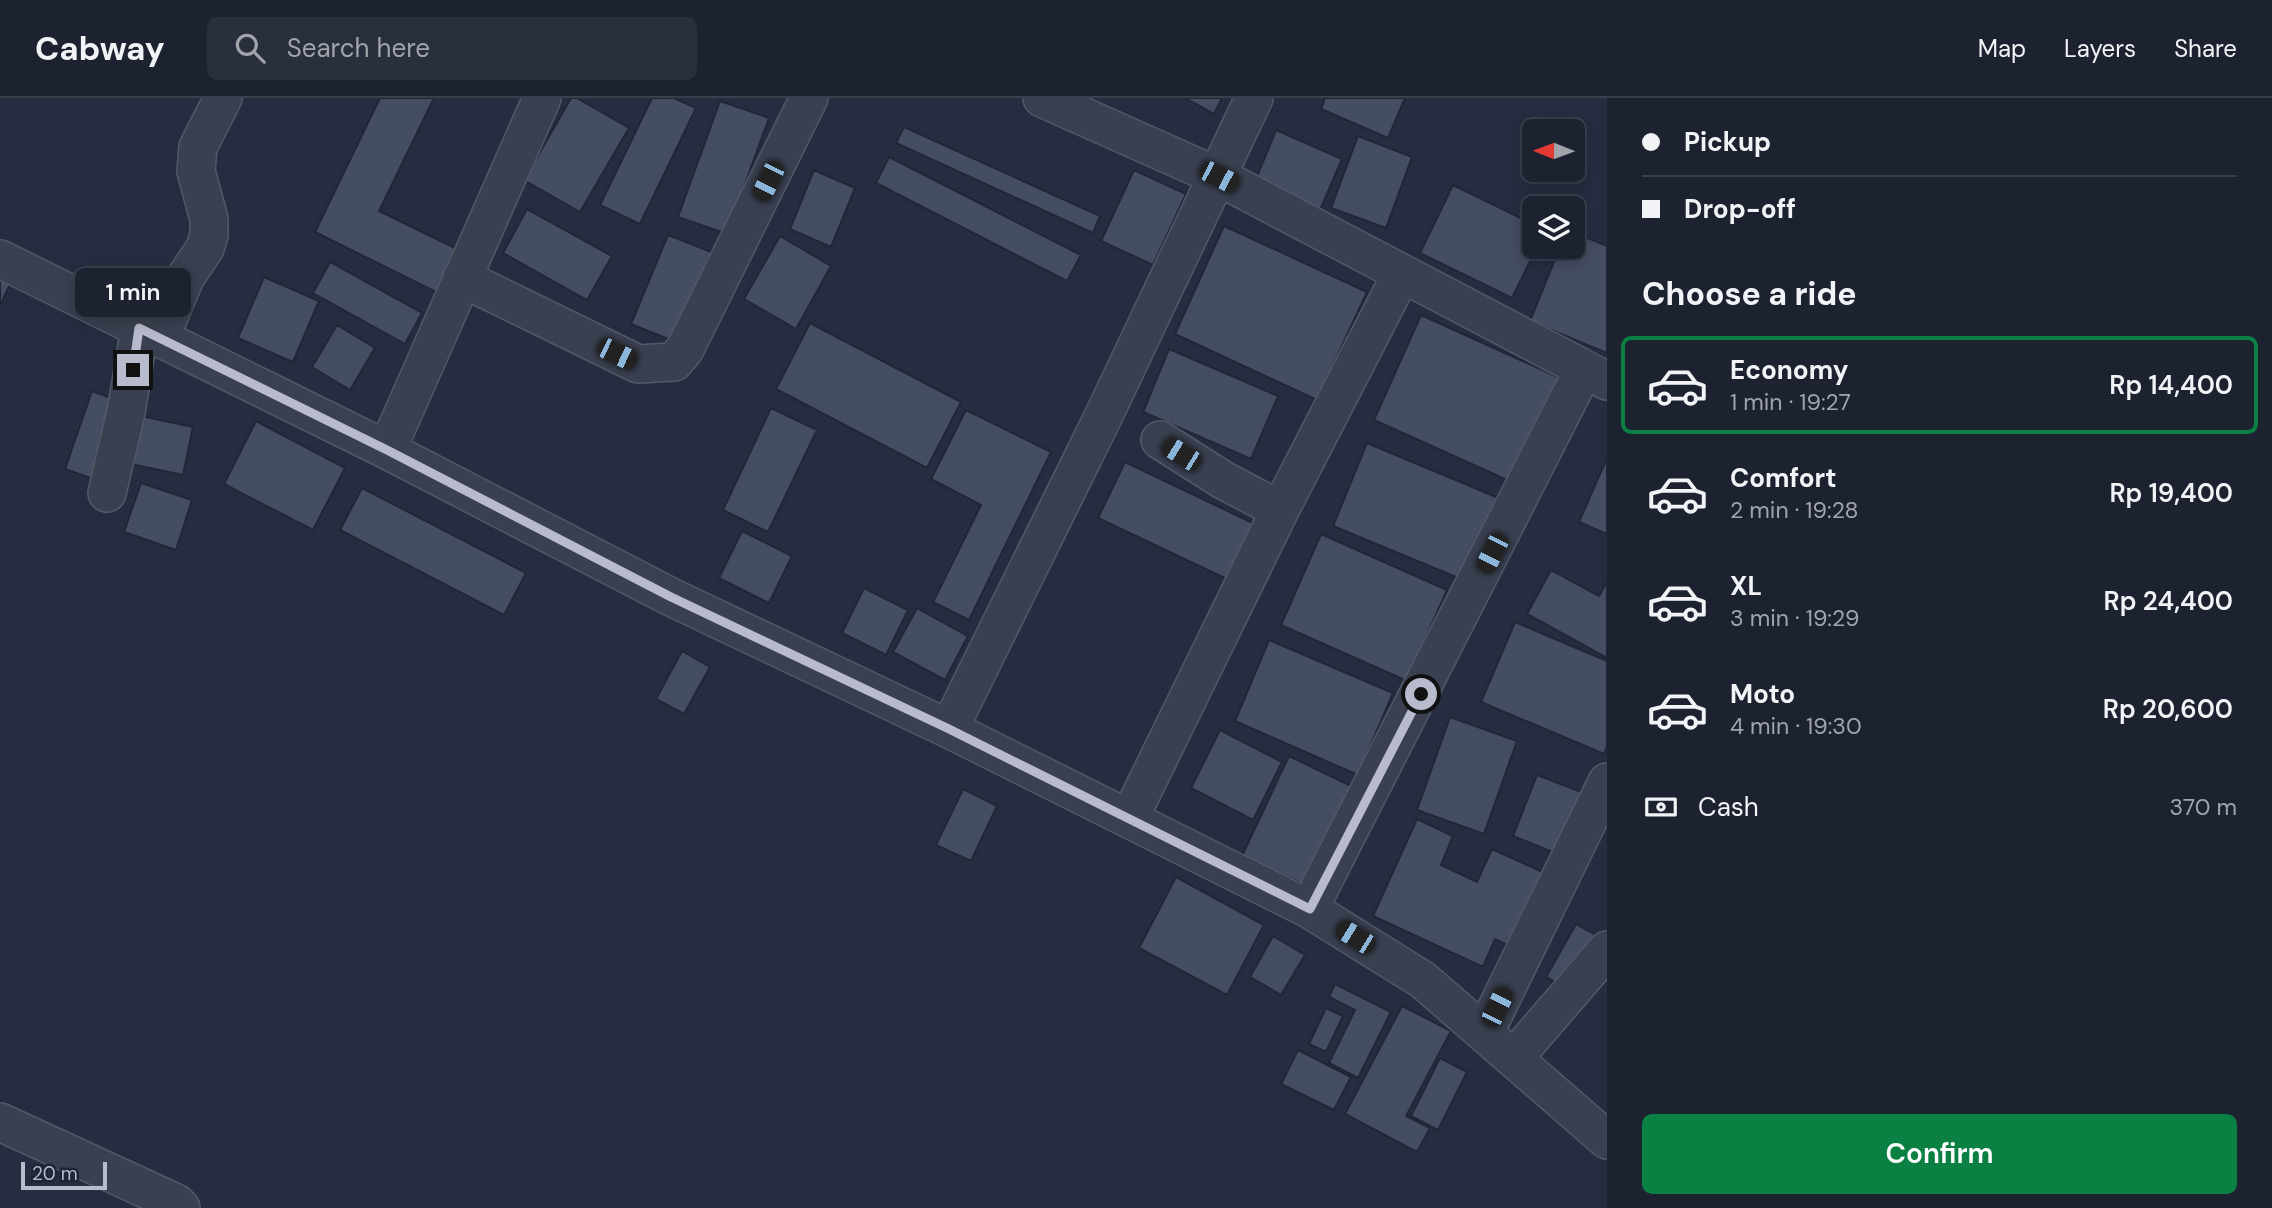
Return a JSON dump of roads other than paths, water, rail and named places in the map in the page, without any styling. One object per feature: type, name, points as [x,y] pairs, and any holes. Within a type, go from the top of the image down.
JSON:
[{"type":"street","points":[[107,493],[126,412],[150,333],[205,248],[209,235],[209,219],[195,171],[198,148],[223,98]]},
{"type":"street","points":[[387,450],[542,98]]},
{"type":"street","points":[[462,278],[638,364],[674,362],[685,349],[809,98]]},
{"type":"street","points":[[1042,98],[1219,177],[1596,375],[1310,909]]},
{"type":"street","points":[[949,729],[1219,177],[1254,98]]},
{"type":"street","points":[[0,259],[387,450],[671,597],[949,729],[1310,909],[1423,980],[1607,1140]]},
{"type":"street","points":[[1129,819],[1280,510],[1402,273]]},
{"type":"street","points":[[1160,440],[1223,480],[1280,510]]},
{"type":"street","points":[[1485,1032],[1607,782]]},
{"type":"street","points":[[1514,1058],[1607,950]]},
{"type":"street","points":[[0,1122],[100,1166],[176,1203],[181,1208]]}]
